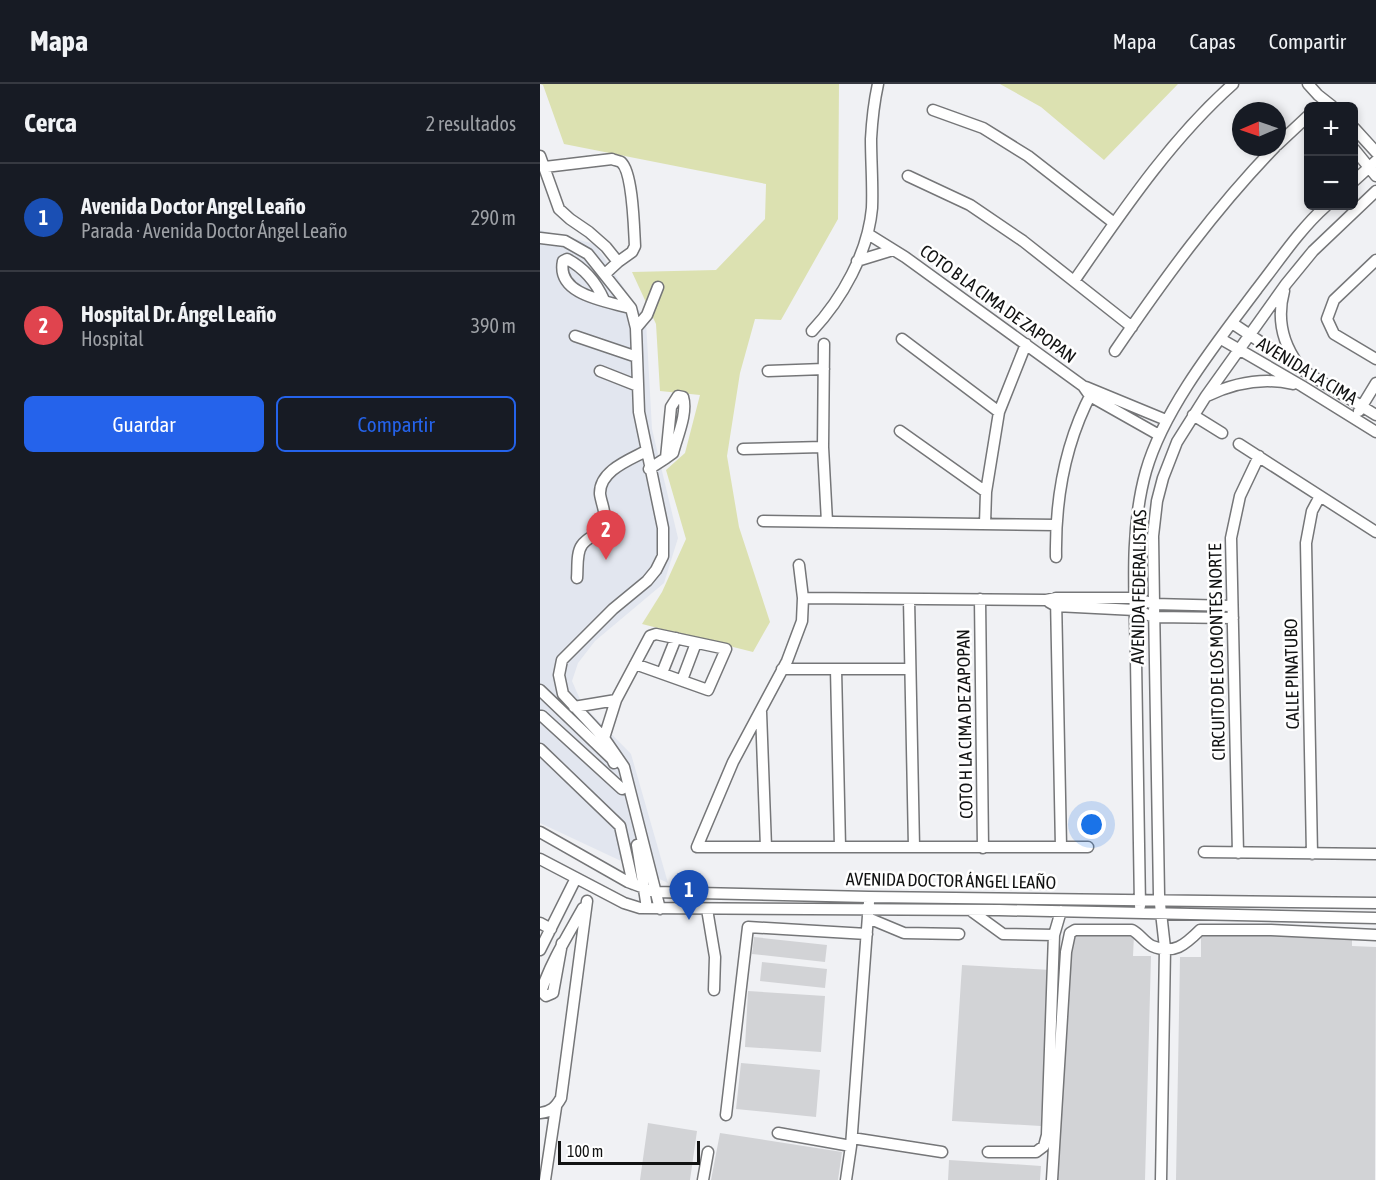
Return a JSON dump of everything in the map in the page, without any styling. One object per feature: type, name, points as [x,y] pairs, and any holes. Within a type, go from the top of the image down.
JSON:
[{"type":"street","points":[[812,331],[826,316],[848,283],[868,234],[872,208],[871,138],[878,84]]},
{"type":"street","points":[[1074,281],[1114,223],[1179,138],[1233,84]]},
{"type":"street","points":[[1308,84],[1322,102]]},
{"type":"street","points":[[933,110],[983,128],[1028,156],[1114,223]]},
{"type":"street","points":[[1286,137],[1304,120]]},
{"type":"street","points":[[1358,133],[1376,152]]},
{"type":"street","points":[[1358,147],[1366,142]]},
{"type":"street","points":[[1358,154],[1374,168],[1358,178]]},
{"type":"street","points":[[540,156],[559,209],[606,247],[618,262]]},
{"type":"street","points":[[1115,351],[1198,236],[1238,186],[1266,156]]},
{"type":"street","points":[[545,167],[612,159],[620,162],[625,168],[633,208],[634,246],[632,252],[605,274]]},
{"type":"street","points":[[908,176],[970,205],[1023,241],[1132,327]]},
{"type":"street","name":"AVENIDA FEDERALISTAS","points":[[1161,1180],[1165,948],[1159,900],[1153,536],[1157,501],[1172,455],[1206,396],[1286,284],[1313,251],[1376,191]]},
{"type":"street","name":"AVENIDA FEDERALISTAS","points":[[1140,913],[1135,598],[1136,530],[1146,469],[1166,420],[1221,339],[1291,244],[1322,210]]},
{"type":"street","name":"COTO B LA CIMA DE ZAPOPAN","points":[[868,234],[905,256],[1089,390],[1159,435]]},
{"type":"street","points":[[540,238],[565,241],[588,254],[631,308],[636,328],[639,412],[663,528],[663,556],[647,581],[613,609],[562,660],[560,675],[563,694],[604,738],[624,767],[650,890],[647,908]]},
{"type":"street","name":"COTO B LA CIMA DE ZAPOPAN","points":[[857,261],[892,250]]},
{"type":"street","points":[[1376,260],[1334,300],[1327,319],[1334,334],[1376,358]]},
{"type":"street","points":[[1286,284],[1280,313],[1282,332],[1292,357],[1304,371]]},
{"type":"street","points":[[636,328],[647,315],[658,287]]},
{"type":"street","points":[[604,300],[631,308]]},
{"type":"street","name":"AVENIDA LA CIMA","points":[[1232,323],[1304,371],[1372,405]]},
{"type":"street","points":[[575,336],[637,357]]},
{"type":"street","points":[[902,339],[999,412]]},
{"type":"street","name":"AVENIDA LA CIMA","points":[[1221,339],[1376,432]]},
{"type":"street","points":[[824,344],[823,447],[827,522]]},
{"type":"street","points":[[985,524],[986,492],[999,412],[1026,344]]},
{"type":"street","points":[[768,371],[824,369]]},
{"type":"street","points":[[600,372],[638,386]]},
{"type":"street","points":[[1206,396],[1228,387],[1251,382],[1277,381],[1302,386]]},
{"type":"street","points":[[1359,422],[1372,405],[1376,383]]},
{"type":"street","points":[[1056,557],[1058,502],[1066,458],[1089,390]]},
{"type":"street","name":"COTO B LA CIMA DE ZAPOPAN","points":[[1089,390],[1166,420]]},
{"type":"street","points":[[649,469],[666,458],[673,453],[683,415],[685,402],[683,397],[678,396],[671,407],[666,458]]},
{"type":"street","points":[[1193,415],[1222,433]]},
{"type":"street","points":[[900,431],[986,492]]},
{"type":"street","points":[[1239,444],[1376,532]]},
{"type":"street","points":[[743,449],[823,447]]},
{"type":"street","points":[[577,578],[582,545],[601,530],[605,522],[600,492],[601,483],[606,476],[622,464],[646,451]]},
{"type":"street","name":"CIRCUITO DE LOS MONTES NORTE","points":[[1238,853],[1232,526],[1240,496],[1259,456]]},
{"type":"street","name":"CALLE PINATUBO","points":[[1312,854],[1306,543],[1312,511],[1320,496]]},
{"type":"street","points":[[763,521],[1056,525]]},
{"type":"street","points":[[799,565],[803,598],[802,621],[782,669],[734,762],[697,847],[1088,847]]},
{"type":"street","points":[[803,598],[1053,601],[1135,598],[1154,604],[1232,606]]},
{"type":"street","points":[[909,599],[914,847]]},
{"type":"street","name":"COTO H LA CIMA DE ZAPOPAN","points":[[980,599],[984,848]]},
{"type":"street","points":[[1053,601],[1135,610],[1154,617],[1233,618]]},
{"type":"street","points":[[1053,601],[1061,847]]},
{"type":"street","points":[[1186,605],[1186,618]]},
{"type":"street","points":[[604,738],[616,700],[635,664],[650,636],[656,634],[726,649],[708,690],[635,664]]},
{"type":"street","points":[[662,673],[676,638]]},
{"type":"street","points":[[682,680],[696,643]]},
{"type":"street","points":[[782,669],[909,669]]},
{"type":"street","points":[[836,669],[840,847]]},
{"type":"street","points":[[540,690],[612,759],[650,890],[660,909]]},
{"type":"street","points":[[574,707],[616,700]]},
{"type":"street","points":[[761,710],[766,847]]},
{"type":"street","points":[[540,716],[622,789]]},
{"type":"street","points":[[540,749],[620,826],[633,884]]},
{"type":"street","points":[[620,826],[631,820]]},
{"type":"street","name":"AVENIDA DOCTOR ÁNGEL LEAÑO","points":[[540,832],[633,884],[650,890],[869,897],[1376,903]]},
{"type":"street","points":[[1204,852],[1376,854]]},
{"type":"street","name":"AVENIDA DOCTOR ÁNGEL LEAÑO","points":[[540,859],[624,903],[660,909],[869,913],[970,910],[1376,918]]},
{"type":"street","points":[[545,1180],[556,1107],[561,1098],[579,923],[600,866]]},
{"type":"street","points":[[540,950],[576,878]]},
{"type":"street","points":[[846,1180],[851,1142],[869,897]]},
{"type":"street","points":[[1279,901],[1279,916]]},
{"type":"street","points":[[707,909],[715,957],[714,990]]},
{"type":"street","points":[[970,910],[1003,934],[1054,935]]},
{"type":"street","points":[[987,1152],[1036,1152],[1044,1146],[1047,1136],[1054,935],[1061,912]]},
{"type":"street","points":[[869,913],[904,933],[959,934]]},
{"type":"street","points":[[540,923],[551,929]]},
{"type":"street","points":[[562,943],[579,923]]},
{"type":"street","points":[[726,1115],[748,927],[867,934]]},
{"type":"street","points":[[1052,1180],[1066,952],[1070,933],[1075,930],[1132,930],[1139,933],[1151,945],[1165,948],[1182,947],[1200,930],[1271,930],[1376,935]]},
{"type":"street","points":[[540,1113],[546,1113],[556,1107]]},
{"type":"street","points":[[778,1133],[942,1152]]},
{"type":"street","points":[[703,1180],[708,1152]]},
{"type":"shaded area","points":[[540,230],[595,244],[646,321],[652,429],[678,538],[664,583],[595,641],[578,663],[572,681],[582,704],[631,754],[668,883],[540,823]]},
{"type":"green space","points":[[540,84],[839,84],[838,219],[781,320],[755,319],[740,373],[727,456],[739,527],[770,622],[753,652],[642,624],[662,592],[686,539],[666,470],[685,453],[700,395],[660,391],[656,324],[632,272],[716,270],[765,219],[766,184],[564,144],[543,85]]},
{"type":"green space","points":[[1000,84],[1178,84],[1104,160],[1041,107]]},
{"type":"building","points":[[1073,935],[1134,935],[1133,956],[1151,956],[1145,1180],[1056,1180]]},
{"type":"building","points":[[1201,935],[1352,937],[1352,946],[1376,947],[1375,1180],[1176,1180],[1180,957],[1201,957]]},
{"type":"building","points":[[754,937],[827,945],[825,962],[752,954]]},
{"type":"building","points":[[762,962],[827,969],[825,988],[760,981]]},
{"type":"building","points":[[962,965],[1051,970],[1041,1126],[952,1121]]},
{"type":"building","points":[[748,991],[825,996],[821,1052],[745,1047]]},
{"type":"building","points":[[741,1063],[820,1070],[816,1117],[736,1109]]},
{"type":"building","points":[[648,1123],[697,1131],[690,1180],[640,1180]]},
{"type":"building","points":[[720,1133],[842,1152],[838,1180],[711,1180]]},
{"type":"building","points":[[949,1160],[1041,1166],[1040,1180],[948,1180]]},
{"type":"place","name":"Hospital Dr. Ángel Leaño","points":[[606,560]]},
{"type":"place","name":"Avenida Doctor Angel Leaño","points":[[689,920]]}]
